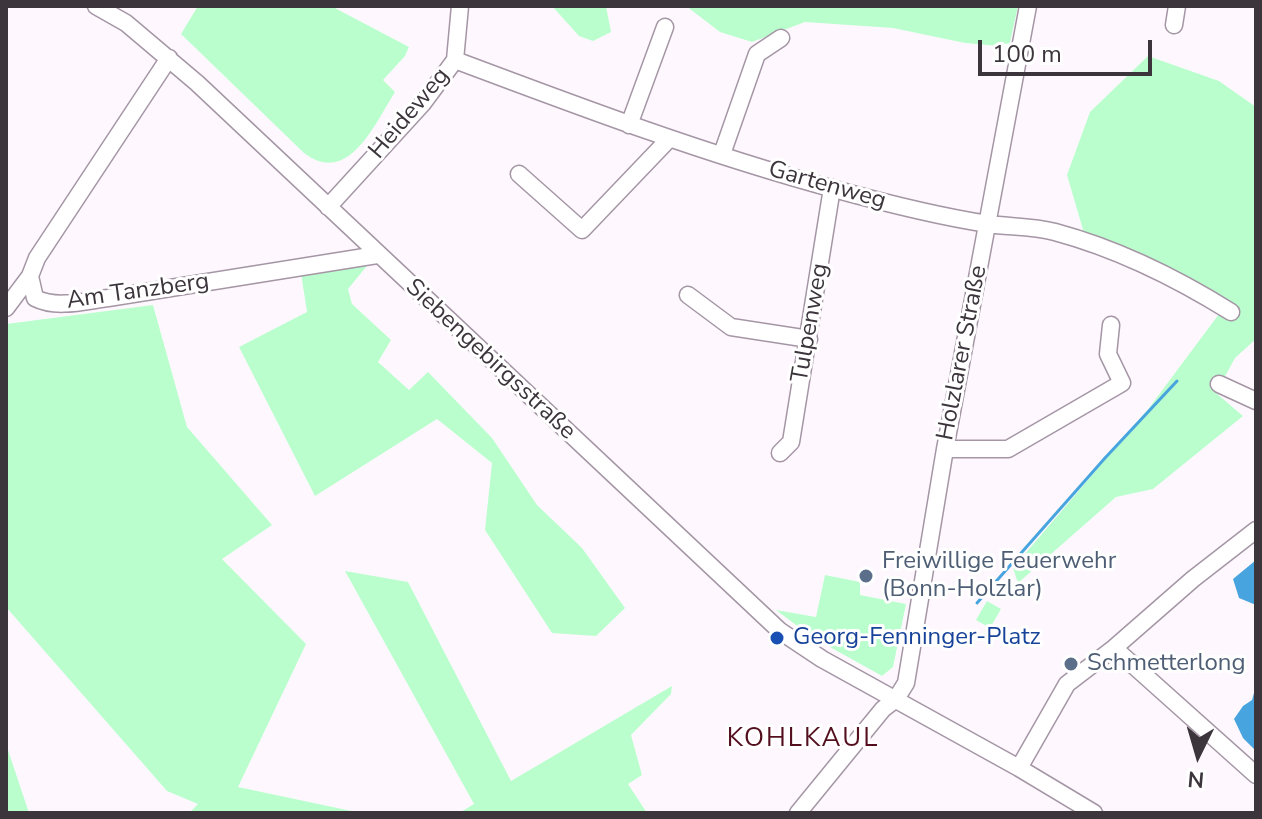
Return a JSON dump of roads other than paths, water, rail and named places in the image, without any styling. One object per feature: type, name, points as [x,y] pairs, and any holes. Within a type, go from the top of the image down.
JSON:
[{"type":"street","name":"Siebengebirgsstraße","points":[[96,6],[126,23],[169,58],[780,631],[822,659],[1094,813]]},
{"type":"street","name":"Heideweg","points":[[328,207],[423,103],[455,60],[460,6]]},
{"type":"street","name":"Holzlarer Straße","points":[[896,699],[906,683],[911,661],[945,449],[1028,6]]},
{"type":"street","points":[[1174,25],[1177,6]]},
{"type":"street","points":[[629,125],[665,27]]},
{"type":"street","points":[[722,154],[757,54],[781,38]]},
{"type":"street","points":[[6,308],[30,276],[37,258],[169,58]]},
{"type":"street","name":"Gartenweg","points":[[455,60],[669,139],[832,188],[922,212],[1052,231],[1128,256],[1187,285],[1231,312]]},
{"type":"street","points":[[519,174],[582,230],[669,139]]},
{"type":"street","name":"Tulpenweg","points":[[780,453],[791,442],[832,188]]},
{"type":"street","name":"Am Tanzberg","points":[[30,276],[35,298],[43,302],[69,303],[377,255]]},
{"type":"street","points":[[688,295],[731,327],[809,339]]},
{"type":"street","points":[[945,449],[1008,449],[1122,383],[1108,354],[1111,325]]},
{"type":"street","points":[[1219,384],[1256,401]]},
{"type":"street","points":[[1019,768],[1067,684],[1256,530]]},
{"type":"street","points":[[1114,648],[1256,775]]},
{"type":"street","points":[[798,813],[883,709],[896,699]]},
{"type":"water","points":[[1256,560],[1256,605],[1239,598],[1233,579]]},
{"type":"water","points":[[1256,686],[1256,751],[1243,738],[1234,719],[1243,706],[1252,700]]},
{"type":"waterway","points":[[977,603],[1177,381]]},
{"type":"place","name":"Freiwillige Feuerwehr (Bonn-Holzlar)","points":[[866,576]]},
{"type":"place","name":"Georg-Fenninger-Platz","points":[[777,638]]},
{"type":"place","name":"Schmetterlong","points":[[1071,664]]},
{"type":"district","name":"KOHLKAUL","points":[[803,740]]}]
